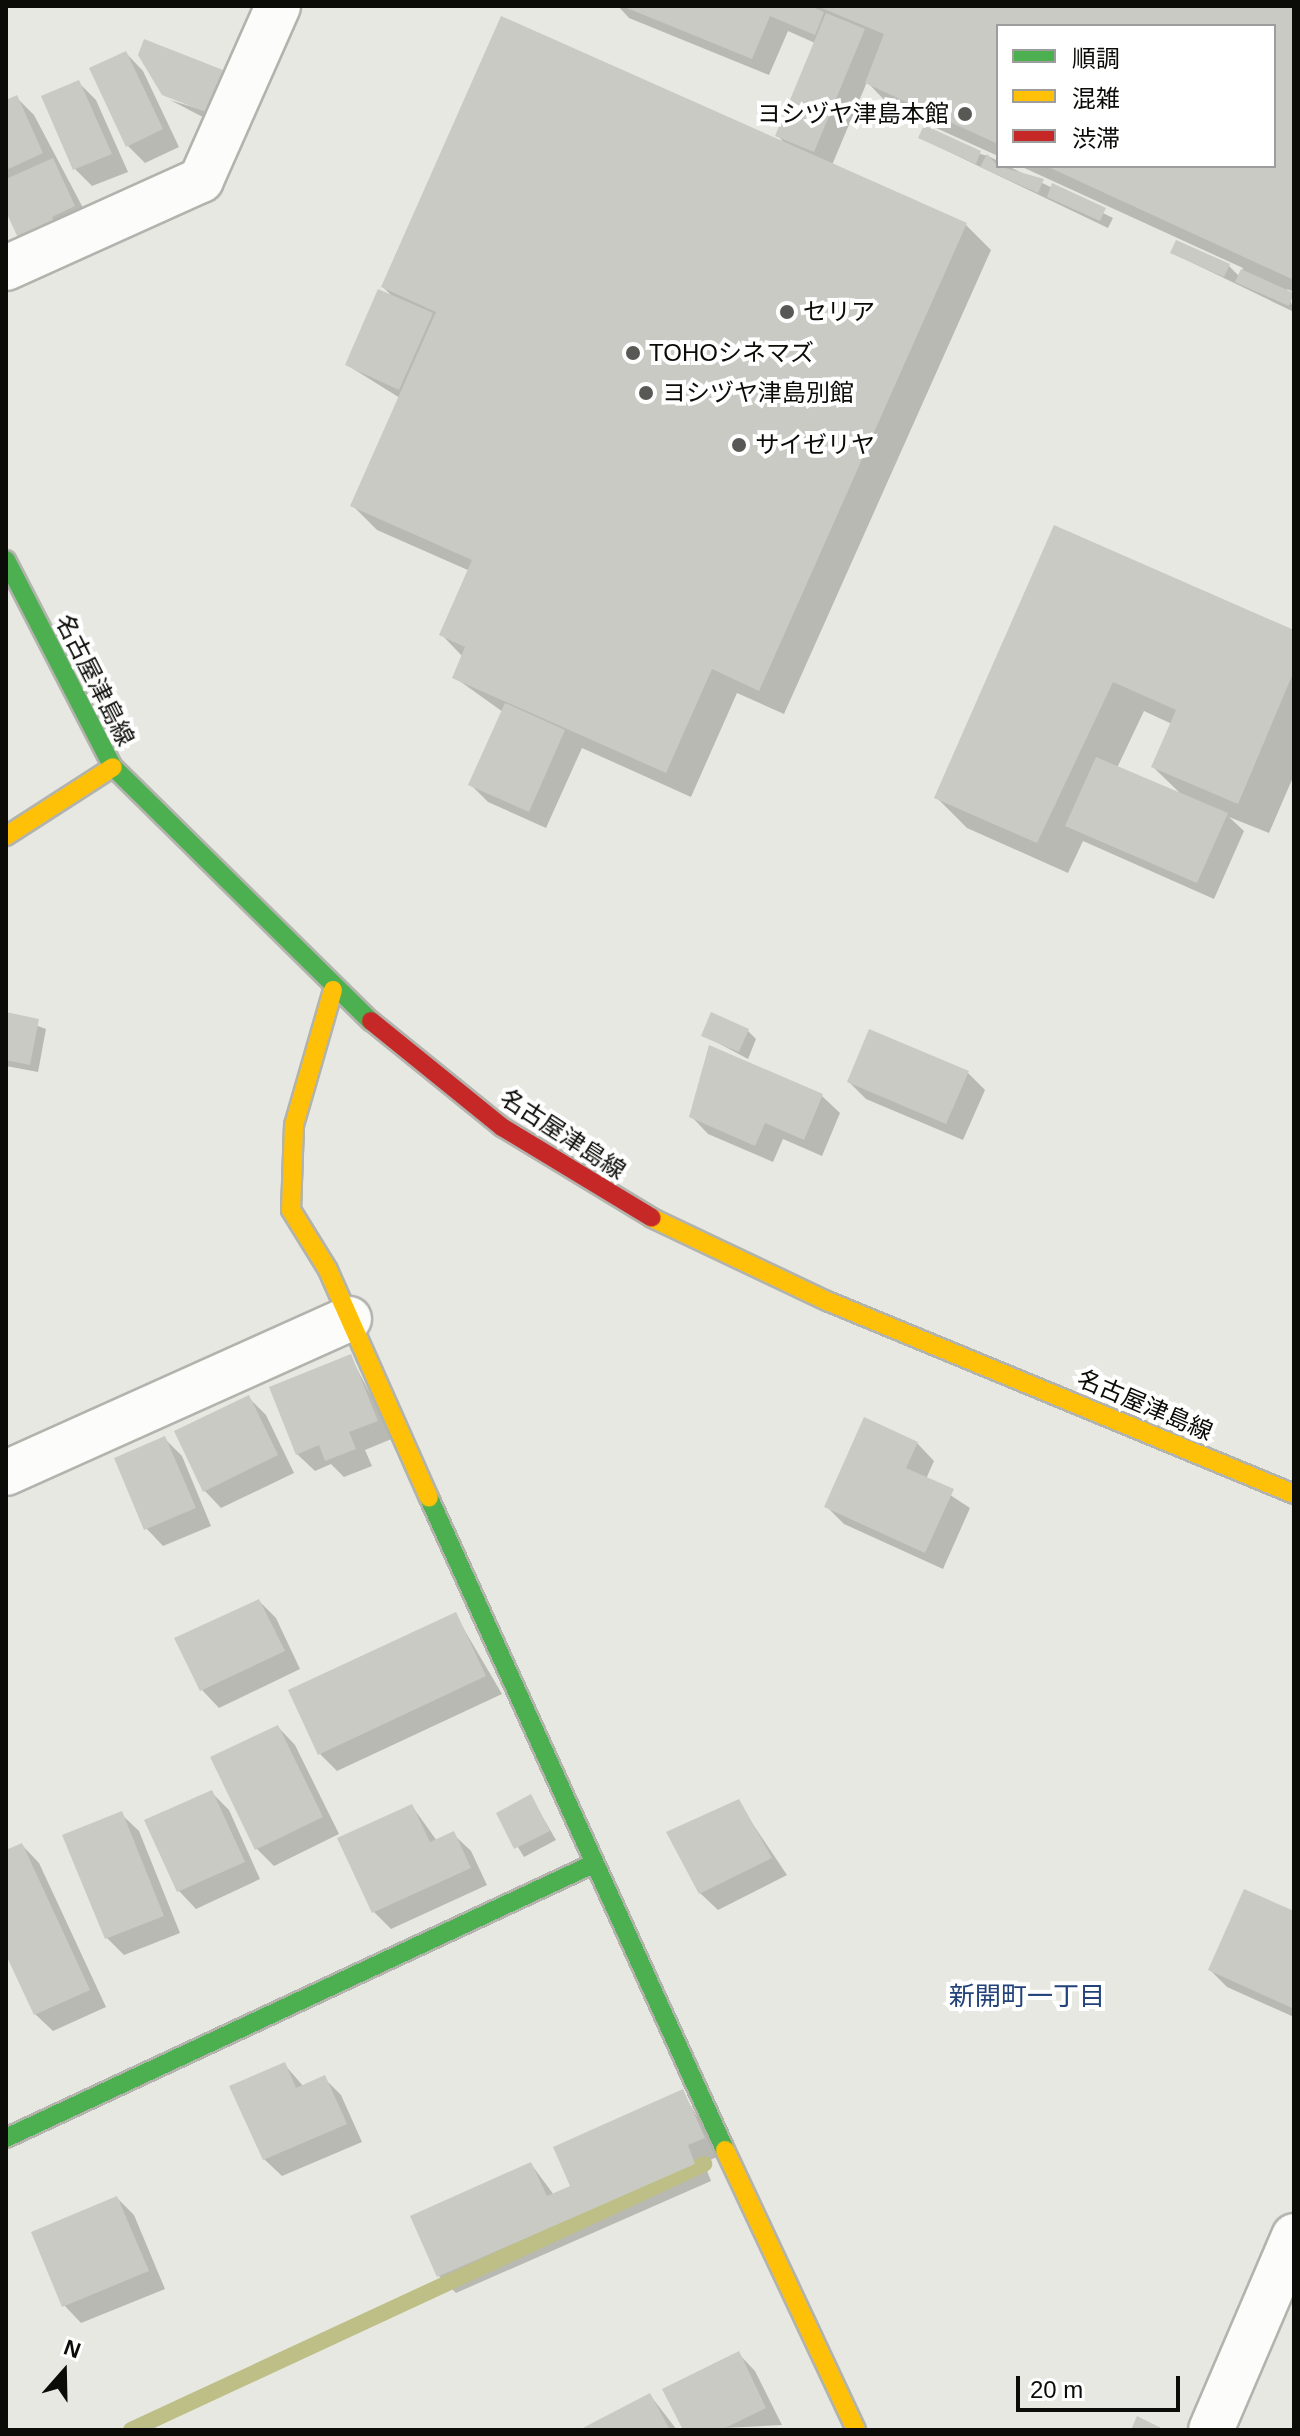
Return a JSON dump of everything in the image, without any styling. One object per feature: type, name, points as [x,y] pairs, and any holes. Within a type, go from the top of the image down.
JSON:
[{"type":"street","points":[[6,268],[201,180],[278,6]]},
{"type":"street","name":"名古屋津島線","points":[[6,560],[113,767],[333,990],[502,1127],[656,1220],[827,1301],[1294,1494]]},
{"type":"street","points":[[6,836],[113,767]]},
{"type":"street","points":[[333,990],[294,1125],[291,1210],[349,1319],[591,1865],[856,2430]]},
{"type":"street","points":[[6,1473],[349,1319]]},
{"type":"street","points":[[6,2138],[591,1865]]},
{"type":"street","points":[[1211,2430],[1283,2292],[1294,2236]]},
{"type":"building","points":[[622,6],[810,6],[824,12],[815,35],[770,16],[752,59]]},
{"type":"building","name":"ヨシヅヤ津島本館","points":[[817,6],[1294,6],[1294,280],[1050,168],[1276,168],[1276,24],[996,24],[996,143],[865,83],[884,34]]},
{"type":"building","points":[[826,13],[865,29],[814,152],[775,136]]},
{"type":"building","name":"ヨシヅヤ津島別館","points":[[501,16],[967,223],[759,691],[712,669],[666,773],[452,678],[465,647],[439,635],[472,560],[350,506],[436,312],[381,287]]},
{"type":"building","points":[[144,39],[223,70],[206,112],[162,95],[138,55]]},
{"type":"building","points":[[126,51],[163,129],[126,147],[89,68]]},
{"type":"building","points":[[79,80],[112,154],[73,170],[41,96]]},
{"type":"building","points":[[17,95],[43,153],[6,170],[6,100]]},
{"type":"building","points":[[924,125],[981,151],[976,164],[918,138]]},
{"type":"building","points":[[987,154],[996,168],[1044,179],[1038,193],[980,167]]},
{"type":"building","points":[[53,158],[75,206],[52,217],[57,228],[21,244],[6,212],[6,179]]},
{"type":"building","points":[[1052,183],[1106,208],[1100,221],[1047,197]]},
{"type":"building","points":[[1176,240],[1230,264],[1224,277],[1170,253]]},
{"type":"building","points":[[1241,269],[1294,293],[1289,306],[1235,282]]},
{"type":"building","points":[[378,289],[433,313],[399,390],[345,365]]},
{"type":"building","points":[[1054,525],[1294,630],[1294,671],[1238,804],[1151,767],[1176,710],[1113,682],[1037,843],[934,798]]},
{"type":"building","points":[[505,703],[565,730],[529,812],[468,785]]},
{"type":"building","points":[[1096,757],[1228,813],[1197,883],[1065,826]]},
{"type":"building","points":[[6,1012],[39,1019],[30,1065],[6,1060]]},
{"type":"building","points":[[711,1012],[749,1029],[739,1052],[701,1036]]},
{"type":"building","points":[[869,1029],[969,1071],[946,1124],[847,1082]]},
{"type":"building","points":[[709,1045],[823,1094],[804,1140],[765,1123],[755,1146],[689,1117]]},
{"type":"building","points":[[351,1354],[378,1421],[349,1432],[356,1449],[325,1461],[319,1445],[296,1455],[269,1387]]},
{"type":"building","points":[[249,1395],[278,1455],[203,1492],[174,1431]]},
{"type":"building","points":[[864,1417],[918,1442],[906,1468],[954,1489],[925,1553],[824,1507]]},
{"type":"building","points":[[165,1436],[196,1508],[144,1530],[114,1458]]},
{"type":"building","points":[[259,1599],[285,1651],[200,1691],[174,1638]]},
{"type":"building","points":[[456,1612],[486,1676],[318,1755],[288,1690]]},
{"type":"building","points":[[278,1725],[323,1817],[255,1850],[210,1757]]},
{"type":"building","points":[[212,1790],[245,1862],[177,1892],[144,1820]]},
{"type":"building","points":[[531,1794],[550,1831],[514,1849],[496,1813]]},
{"type":"building","points":[[739,1799],[772,1858],[699,1894],[666,1832]]},
{"type":"building","points":[[412,1804],[430,1842],[454,1831],[471,1868],[372,1913],[337,1838]]},
{"type":"building","points":[[122,1811],[164,1916],[105,1939],[62,1835]]},
{"type":"building","points":[[22,1843],[90,1990],[34,2015],[6,1955],[6,1850]]},
{"type":"building","points":[[1244,1889],[1294,1911],[1294,2009],[1208,1970]]},
{"type":"building","points":[[285,2062],[296,2088],[325,2075],[347,2124],[263,2160],[229,2086]]},
{"type":"building","points":[[683,2089],[705,2138],[688,2145],[695,2164],[437,2277],[410,2216],[531,2162],[547,2196],[570,2186],[553,2147]]},
{"type":"building","points":[[117,2196],[149,2271],[62,2307],[31,2232]]},
{"type":"building","points":[[739,2351],[766,2408],[721,2430],[683,2430],[662,2389]]},
{"type":"building","points":[[650,2393],[670,2430],[579,2430]]},
{"type":"building","points":[[1137,2416],[1165,2430],[1131,2430]]},
{"type":"waterway","points":[[131,2430],[704,2164]]},
{"type":"traffic: fast","points":[[6,560],[113,767],[371,1021]]},
{"type":"traffic: fast","points":[[429,1498],[725,2150]]},
{"type":"traffic: fast","points":[[6,2138],[591,1865]]},
{"type":"traffic: slow","points":[[6,836],[113,767]]},
{"type":"traffic: slow","points":[[333,990],[294,1125],[291,1210],[328,1270],[429,1498]]},
{"type":"traffic: slow","points":[[652,1218],[827,1301],[1294,1494]]},
{"type":"traffic: slow","points":[[725,2150],[856,2430]]},
{"type":"traffic: jam","points":[[371,1021],[502,1127],[652,1218]]},
{"type":"place","name":"ヨシヅヤ津島本館","points":[[965,114]]},
{"type":"place","name":"セリア","points":[[787,312]]},
{"type":"place","name":"TOHOシネマズ","points":[[633,353]]},
{"type":"place","name":"ヨシヅヤ津島別館","points":[[646,393]]},
{"type":"place","name":"サイゼリヤ","points":[[739,445]]},
{"type":"district","name":"新開町一丁目","points":[[1027,1997]]}]
